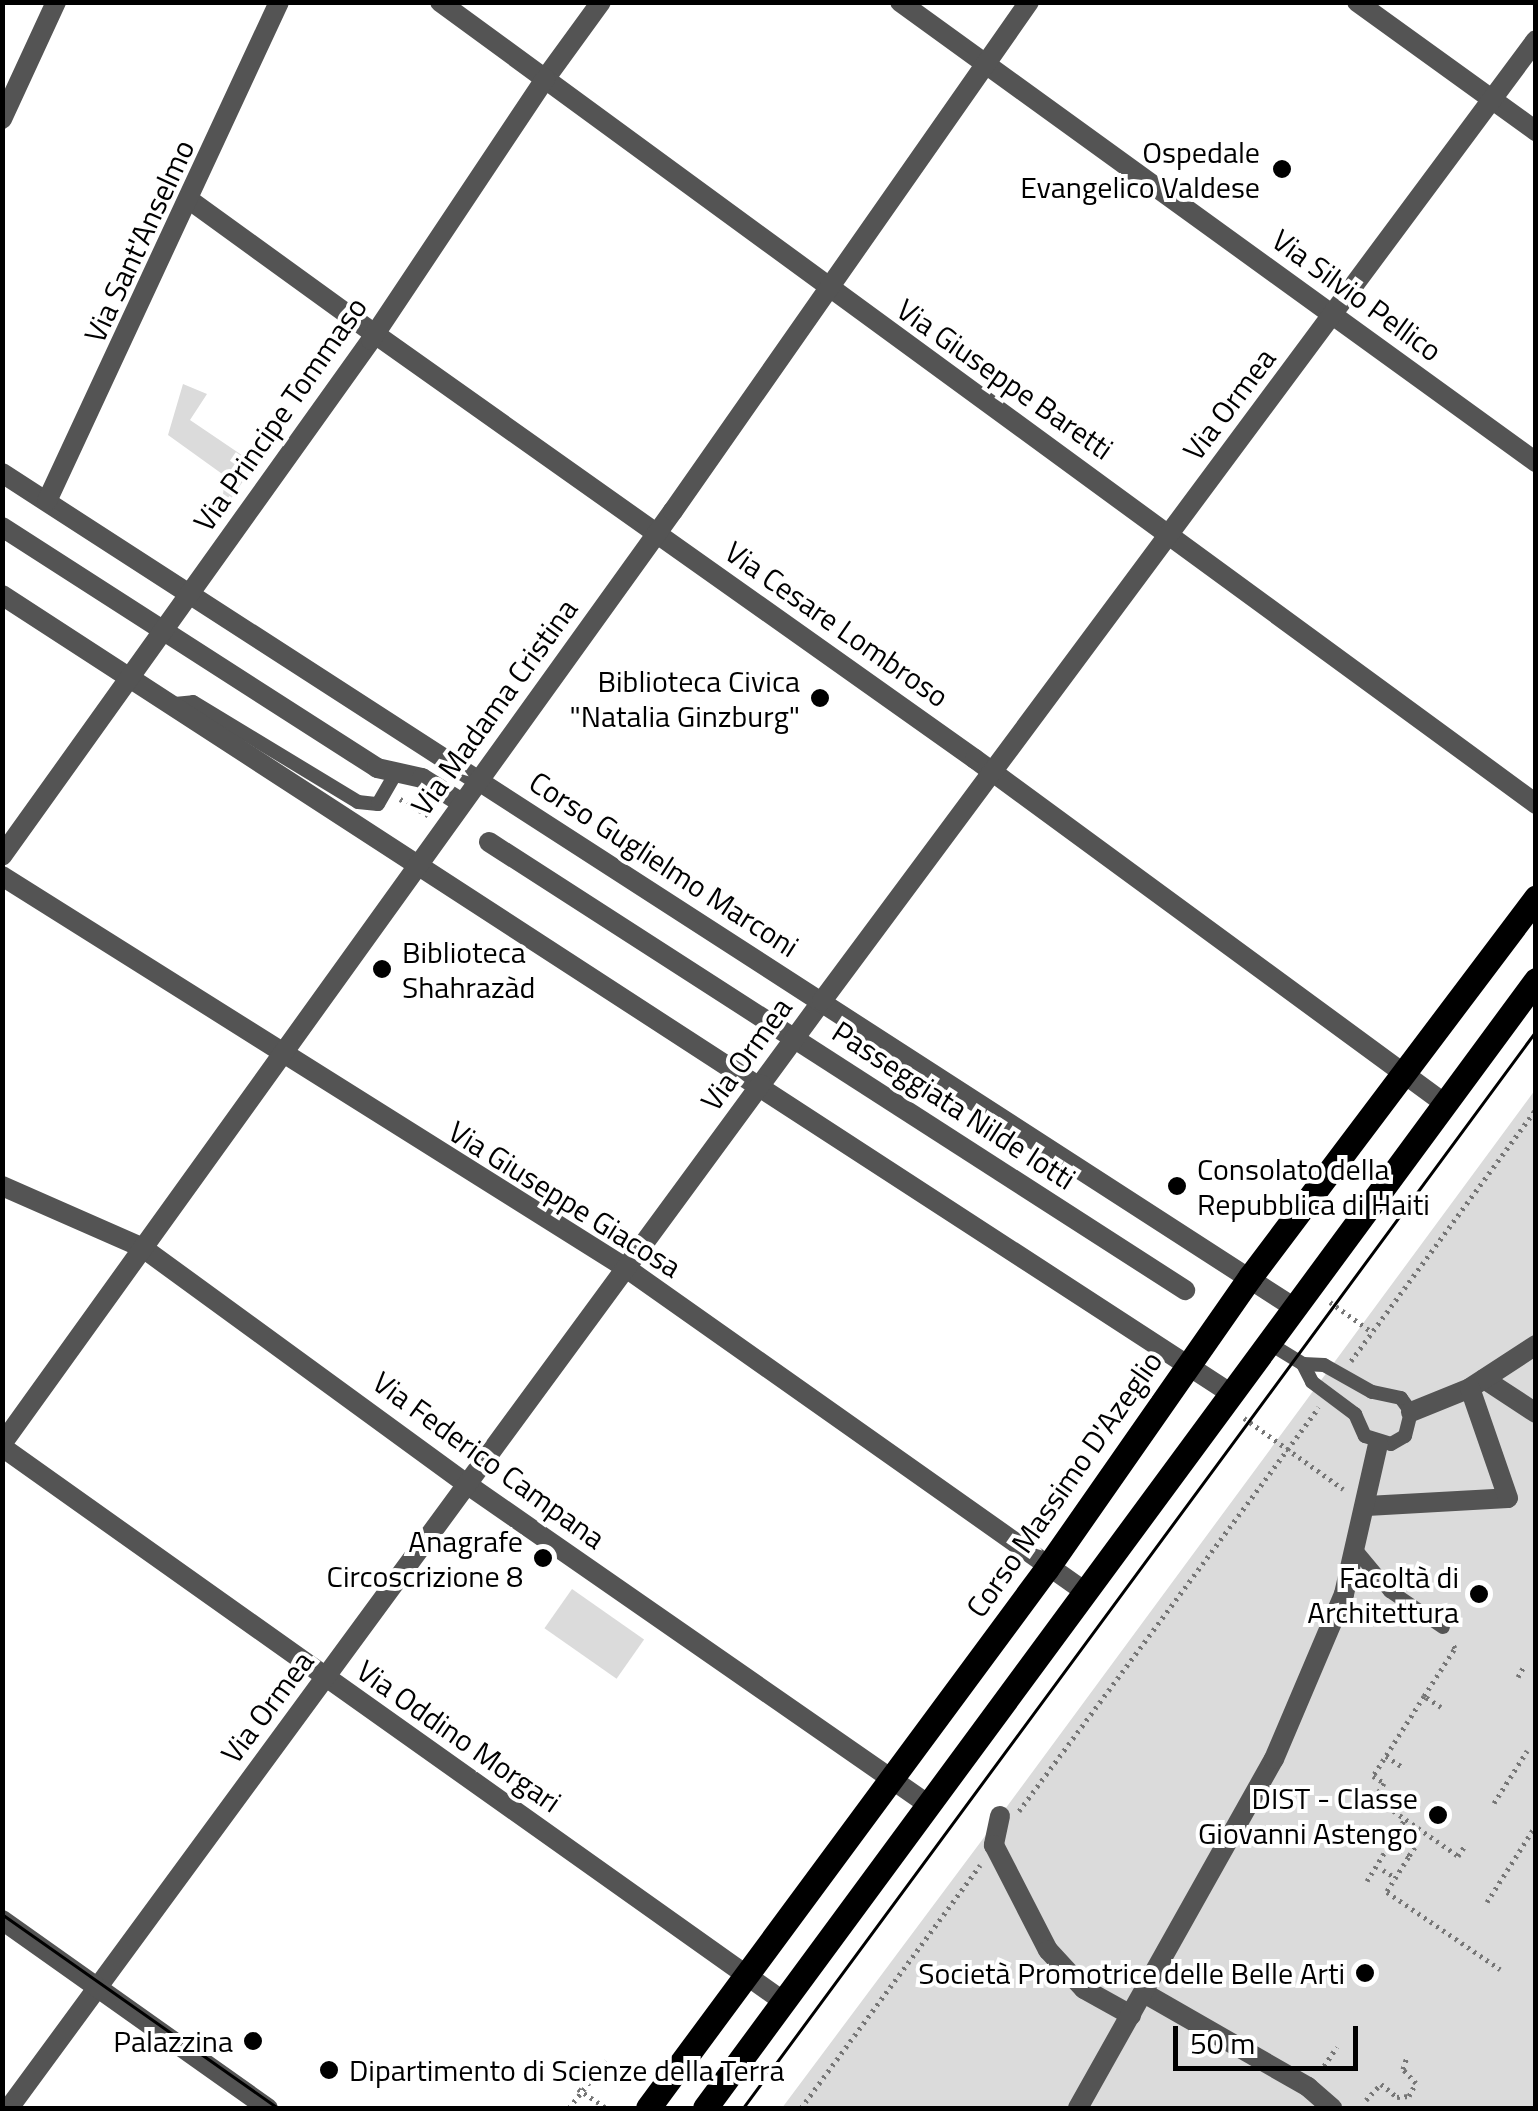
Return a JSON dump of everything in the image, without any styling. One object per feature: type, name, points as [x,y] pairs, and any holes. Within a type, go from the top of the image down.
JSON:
[{"type":"main road","name":"Corso Massimo D'Azeglio","points":[[648,2108],[1047,1568],[1250,1277],[1536,898]]},
{"type":"main road","points":[[705,2108],[1536,980]]},
{"type":"street","points":[[2,119],[56,2]]},
{"type":"street","name":"Via Sant'Anselmo","points":[[47,501],[192,201],[279,2]]},
{"type":"street","name":"Via Giuseppe Baretti","points":[[440,2],[1536,804]]},
{"type":"street","name":"Via Principe Tommaso","points":[[2,856],[375,334],[601,2]]},
{"type":"street","name":"Via Silvio Pellico","points":[[900,2],[1536,462]]},
{"type":"street","name":"Via Madama Cristina","points":[[2,1445],[657,534],[1030,2]]},
{"type":"street","points":[[1357,2],[1536,131]]},
{"type":"street","name":"Via Ormea","points":[[9,2108],[95,1986],[628,1270],[794,1038],[1536,40]]},
{"type":"street","name":"Via Cesare Lombroso","points":[[192,201],[994,773],[1444,1103]]},
{"type":"street","name":"Corso Guglielmo Marconi","points":[[2,472],[1292,1307]]},
{"type":"street","points":[[2,526],[394,776],[422,778],[462,803]]},
{"type":"street","points":[[2,594],[420,862],[1230,1392]]},
{"type":"street","name":"Passeggiata Nilde Iotti","points":[[490,842],[1185,1290]]},
{"type":"street","name":"Via Giuseppe Giacosa","points":[[2,876],[628,1270],[1084,1591]]},
{"type":"street","name":"Via Federico Campana","points":[[2,1186],[144,1248],[468,1485],[929,1805]]},
{"type":"street","points":[[1410,1412],[1477,1384],[1536,1345]]},
{"type":"street","points":[[1477,1384],[1536,1413]]},
{"type":"street","points":[[1367,1503],[1514,1503],[1477,1384]]},
{"type":"street","points":[[1078,2108],[1274,1758],[1344,1594],[1378,1444]]},
{"type":"street","name":"Via Oddino Morgari","points":[[2,1445],[784,2002]]},
{"type":"street","points":[[1000,1816],[994,1845],[1048,1950],[1084,1989],[1132,2015]]},
{"type":"street","points":[[2,1920],[268,2108]]},
{"type":"street","points":[[1144,1993],[1308,2087],[1332,2108]]},
{"type":"lane","points":[[174,704],[194,702],[358,802],[378,804],[394,776]]},
{"type":"lane","points":[[1267,1342],[1303,1364],[1341,1375],[1372,1392],[1393,1393],[1410,1412],[1405,1436],[1378,1444],[1366,1436],[1355,1414],[1328,1394],[1303,1364]]},
{"type":"lane","points":[[1355,1549],[1390,1591],[1444,1627]]},
{"type":"path","points":[[1341,1375],[1536,1109]]},
{"type":"path","points":[[1526,1121],[1536,1128]]},
{"type":"path","points":[[801,2108],[1328,1394]]},
{"type":"path","points":[[1257,1428],[1343,1488]]},
{"type":"path","points":[[1444,1627],[1455,1648],[1373,1776],[1384,1784],[1375,1798],[1458,1856],[1466,1844]]},
{"type":"path","points":[[1518,1677],[1524,1666]]},
{"type":"path","points":[[1435,1679],[1444,1685]]},
{"type":"path","points":[[1424,1696],[1441,1707]]},
{"type":"path","points":[[1494,1802],[1527,1751]]},
{"type":"path","points":[[1386,1756],[1404,1768]]},
{"type":"path","points":[[1367,1881],[1405,1819]]},
{"type":"path","points":[[1410,1856],[1400,1849],[1415,1826]]},
{"type":"path","points":[[1487,1902],[1536,1826]]},
{"type":"path","points":[[1415,1847],[1387,1893],[1500,1970]]},
{"type":"path","points":[[1383,1870],[1396,1878]]},
{"type":"path","points":[[1324,2066],[1336,2047]]},
{"type":"path","points":[[1366,2100],[1381,2084],[1403,2098],[1414,2092],[1416,2083],[1403,2069],[1407,2057]]},
{"type":"path","points":[[570,2108],[580,2090],[606,2061]]},
{"type":"path","points":[[580,2090],[606,2108]]},
{"type":"shaded area","points":[[183,384],[207,394],[190,420],[255,464],[221,513],[225,476],[168,435]]},
{"type":"shaded area","points":[[1535,1090],[1535,2108],[782,2108],[1000,1816]]},
{"type":"shaded area","points":[[572,1589],[644,1639],[617,1679],[544,1628]]},
{"type":"tram line","points":[[743,2108],[1536,1031]]},
{"type":"tram line","points":[[2,1914],[278,2108]]},
{"type":"place","name":"Ospedale Evangelico Valdese","points":[[1282,169]]},
{"type":"place","name":"Biblioteca Civica \"Natalia Ginzburg\"","points":[[820,698]]},
{"type":"place","name":"Biblioteca Shahrazàd","points":[[382,969]]},
{"type":"place","name":"Consolato della Repubblica di Haiti","points":[[1177,1186]]},
{"type":"place","name":"Anagrafe Circoscrizione 8","points":[[543,1558]]},
{"type":"place","name":"Facoltà di Architettura","points":[[1479,1594]]},
{"type":"place","name":"DIST - Classe Giovanni Astengo","points":[[1438,1815]]},
{"type":"place","name":"Società Promotrice delle Belle Arti","points":[[1365,1973]]},
{"type":"place","name":"Palazzina","points":[[253,2041]]},
{"type":"place","name":"Dipartimento di Scienze della Terra","points":[[329,2070]]}]
